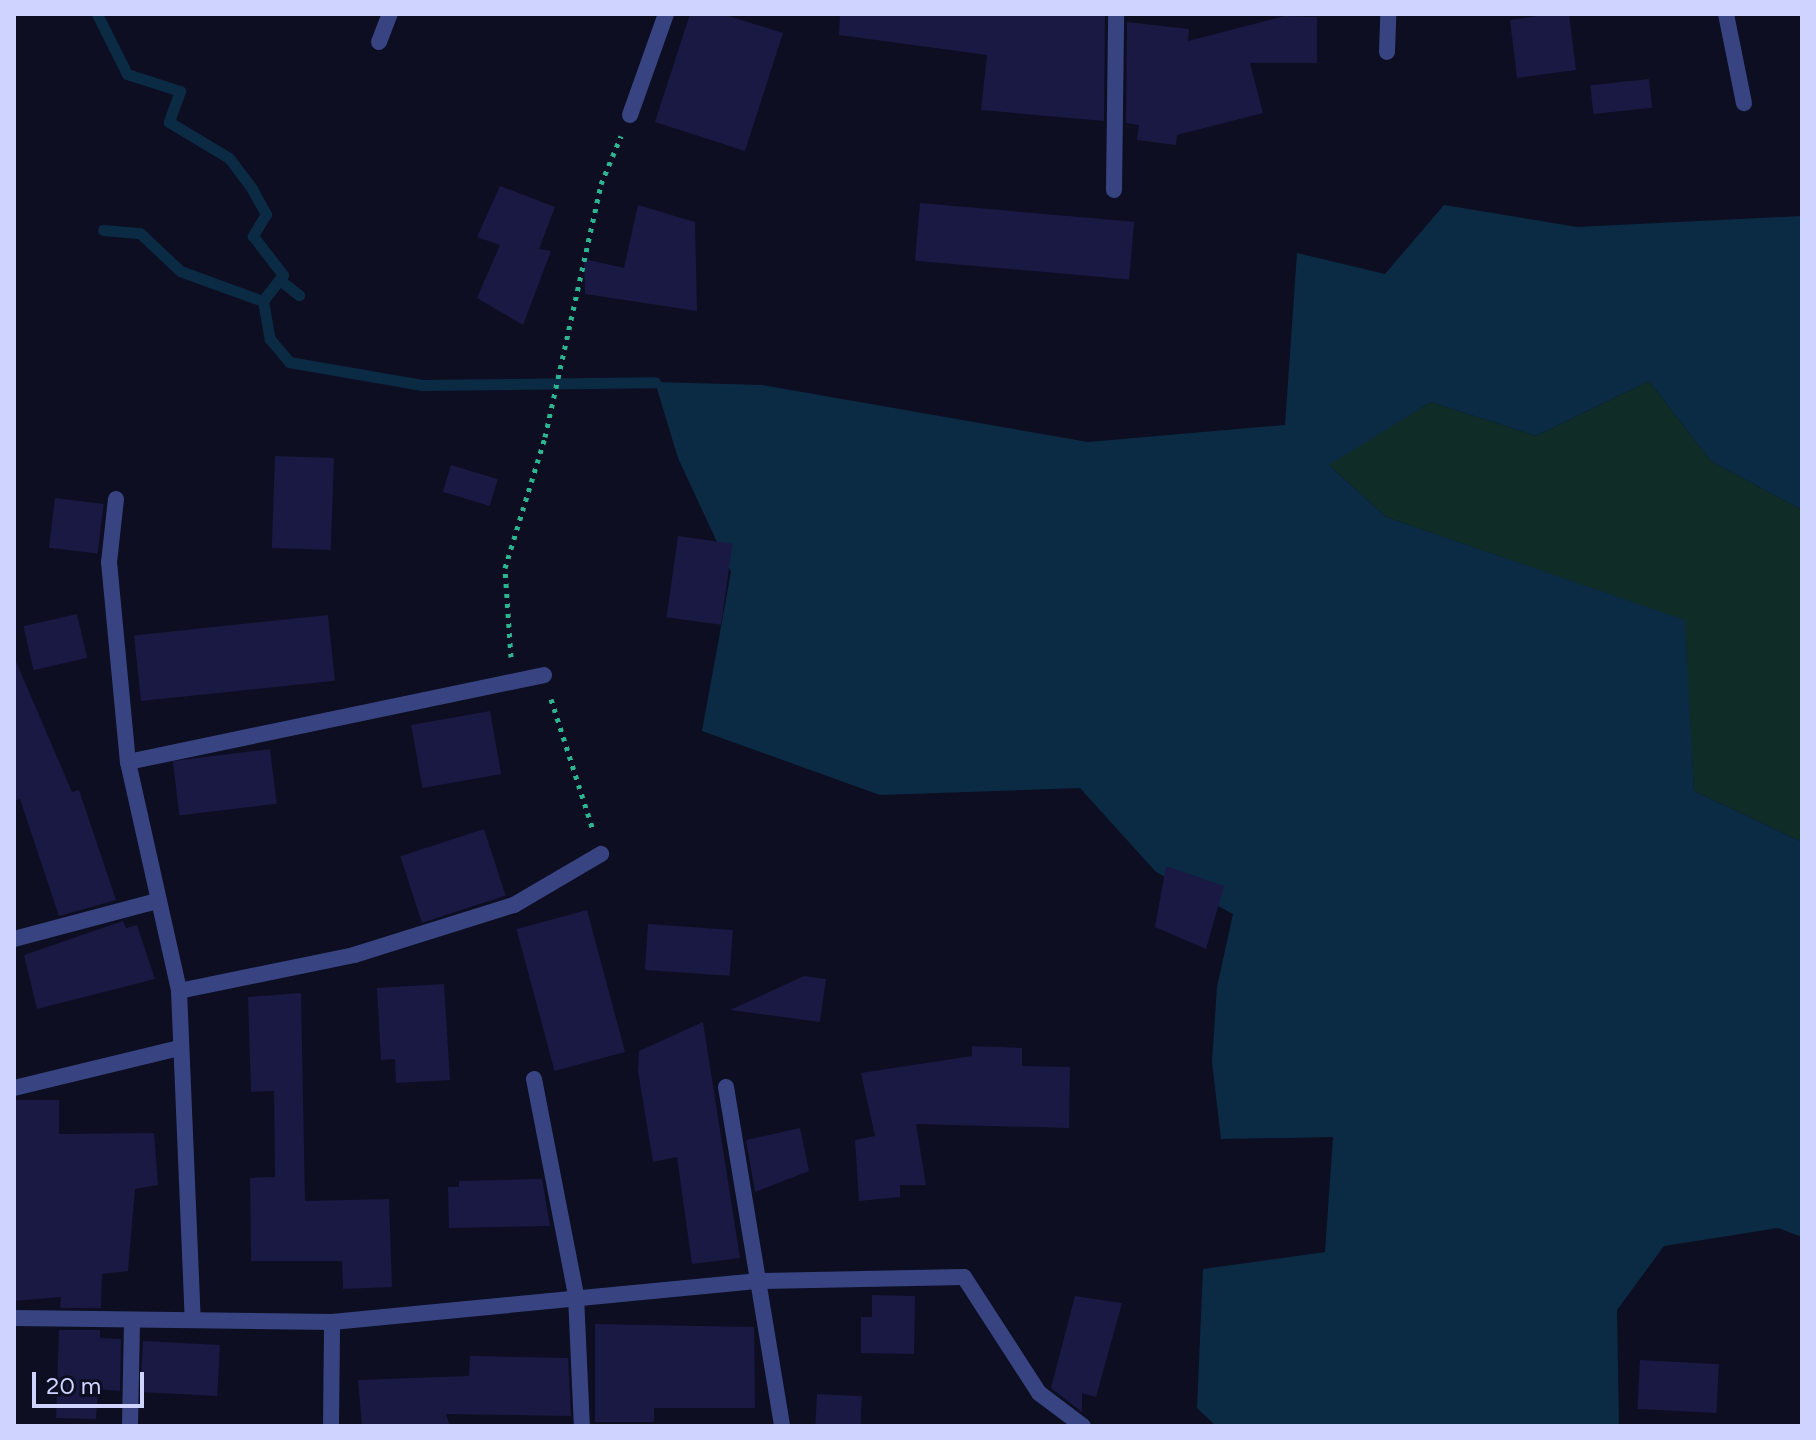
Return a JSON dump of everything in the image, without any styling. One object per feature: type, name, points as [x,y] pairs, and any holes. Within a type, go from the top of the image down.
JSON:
[{"type":"street","points":[[379,42],[390,14]]},
{"type":"street","points":[[630,115],[666,14]]},
{"type":"street","points":[[1114,190],[1116,14]]},
{"type":"street","points":[[1387,52],[1388,14]]},
{"type":"street","points":[[1726,14],[1744,103]]},
{"type":"street","points":[[116,499],[109,562],[128,762],[179,991],[179,1048],[193,1319]]},
{"type":"street","points":[[128,762],[544,675]]},
{"type":"street","points":[[179,991],[354,955],[514,905],[601,854]]},
{"type":"street","points":[[14,939],[157,901]]},
{"type":"street","points":[[14,1088],[179,1048]]},
{"type":"street","points":[[534,1079],[576,1296],[582,1426]]},
{"type":"street","points":[[726,1087],[782,1426]]},
{"type":"street","points":[[14,1318],[132,1323],[193,1319],[332,1322],[576,1296],[759,1281],[964,1277],[1039,1393],[1083,1426]]},
{"type":"street","points":[[331,1426],[332,1322]]},
{"type":"street","points":[[130,1426],[132,1323]]},
{"type":"path","points":[[601,854],[544,675],[511,656],[505,568],[545,437],[556,369],[601,184],[630,115]]},
{"type":"green space","points":[[1649,381],[1711,461],[1802,510],[1802,842],[1694,791],[1684,620],[1386,517],[1328,464],[1431,402],[1536,436]]},
{"type":"water","points":[[1444,205],[1577,227],[1802,216],[1802,510],[1711,461],[1649,381],[1536,436],[1431,402],[1329,465],[1386,517],[1685,620],[1694,791],[1802,842],[1802,1237],[1778,1228],[1664,1246],[1617,1310],[1619,1426],[1216,1426],[1197,1408],[1203,1269],[1325,1252],[1333,1137],[1221,1139],[1212,1062],[1217,987],[1233,914],[1156,872],[1080,788],[880,795],[702,731],[731,572],[678,458],[655,382],[762,385],[1088,442],[1285,425],[1297,253],[1385,274]]},
{"type":"building","points":[[690,14],[722,14],[783,33],[745,151],[655,122]]},
{"type":"building","points":[[840,14],[1105,14],[1104,121],[981,110],[987,55],[839,35]]},
{"type":"building","points":[[1569,14],[1576,70],[1517,78],[1510,20]]},
{"type":"building","points":[[1285,16],[1317,17],[1317,63],[1250,63],[1263,113],[1177,135],[1176,145],[1137,140],[1139,125],[1126,123],[1127,22],[1189,29],[1188,41]]},
{"type":"building","points":[[1649,79],[1652,108],[1593,114],[1590,85]]},
{"type":"building","points":[[500,186],[555,207],[539,249],[551,251],[523,325],[477,298],[500,245],[477,237]]},
{"type":"building","points":[[920,203],[1134,222],[1129,280],[915,261]]},
{"type":"building","points":[[638,205],[695,222],[697,311],[585,294],[584,259],[624,268]]},
{"type":"building","points":[[275,456],[334,458],[331,550],[272,548]]},
{"type":"building","points":[[451,465],[498,479],[490,506],[443,492]]},
{"type":"building","points":[[55,498],[104,504],[98,554],[49,548]]},
{"type":"building","points":[[678,536],[732,544],[721,625],[667,617]]},
{"type":"building","points":[[77,614],[87,658],[34,670],[23,626]]},
{"type":"building","points":[[328,615],[335,681],[141,701],[134,635]]},
{"type":"building","points":[[14,657],[72,792],[79,790],[116,900],[59,916],[20,799],[14,801]]},
{"type":"building","points":[[490,711],[501,774],[422,788],[411,725]]},
{"type":"building","points":[[270,749],[277,804],[179,816],[173,761]]},
{"type":"building","points":[[484,829],[506,896],[422,923],[400,856]]},
{"type":"building","points":[[1166,866],[1224,886],[1206,949],[1155,927]]},
{"type":"building","points":[[587,910],[625,1052],[555,1071],[516,929]]},
{"type":"building","points":[[123,921],[126,928],[137,925],[155,979],[37,1009],[24,955]]},
{"type":"building","points":[[648,924],[733,930],[730,976],[645,970]]},
{"type":"building","points":[[804,976],[826,979],[820,1022],[730,1010]]},
{"type":"building","points":[[444,984],[450,1080],[396,1083],[395,1059],[381,1060],[377,988]]},
{"type":"building","points":[[301,993],[305,1201],[389,1199],[392,1287],[343,1289],[342,1261],[251,1261],[250,1178],[275,1177],[274,1091],[251,1092],[248,997]]},
{"type":"building","points":[[703,1022],[740,1258],[692,1264],[677,1157],[653,1162],[638,1071],[639,1051]]},
{"type":"building","points":[[972,1046],[1022,1048],[1022,1066],[1070,1067],[1069,1128],[916,1124],[926,1185],[900,1185],[900,1197],[859,1201],[855,1140],[875,1136],[861,1073],[972,1056]]},
{"type":"building","points":[[14,1100],[59,1100],[59,1134],[154,1133],[158,1185],[135,1189],[128,1271],[102,1274],[101,1308],[60,1308],[61,1297],[14,1301]]},
{"type":"building","points":[[800,1128],[809,1171],[755,1192],[746,1140]]},
{"type":"building","points":[[542,1179],[550,1226],[449,1228],[448,1187],[459,1187],[459,1181]]},
{"type":"building","points":[[872,1295],[915,1296],[914,1354],[861,1353],[861,1317],[872,1317]]},
{"type":"building","points":[[1075,1296],[1122,1303],[1096,1397],[1082,1393],[1082,1412],[1051,1388]]},
{"type":"building","points":[[595,1324],[754,1327],[755,1408],[654,1408],[654,1422],[595,1422]]},
{"type":"building","points":[[59,1330],[100,1330],[100,1338],[121,1339],[120,1391],[98,1389],[96,1419],[56,1418]]},
{"type":"building","points":[[143,1341],[220,1345],[217,1396],[140,1392]]},
{"type":"building","points":[[470,1356],[568,1358],[571,1416],[446,1414],[450,1426],[362,1426],[358,1380],[469,1376]]},
{"type":"building","points":[[1640,1360],[1719,1364],[1716,1413],[1637,1409]]},
{"type":"building","points":[[817,1394],[862,1396],[860,1426],[815,1426]]},
{"type":"waterway","points":[[97,14],[127,74],[180,91],[169,122],[229,158],[252,189],[266,214],[253,236],[283,275],[263,301]]},
{"type":"waterway","points":[[103,230],[140,233],[180,271],[263,301],[270,339],[289,362],[422,385],[655,382]]},
{"type":"waterway","points":[[281,281],[299,295]]}]
